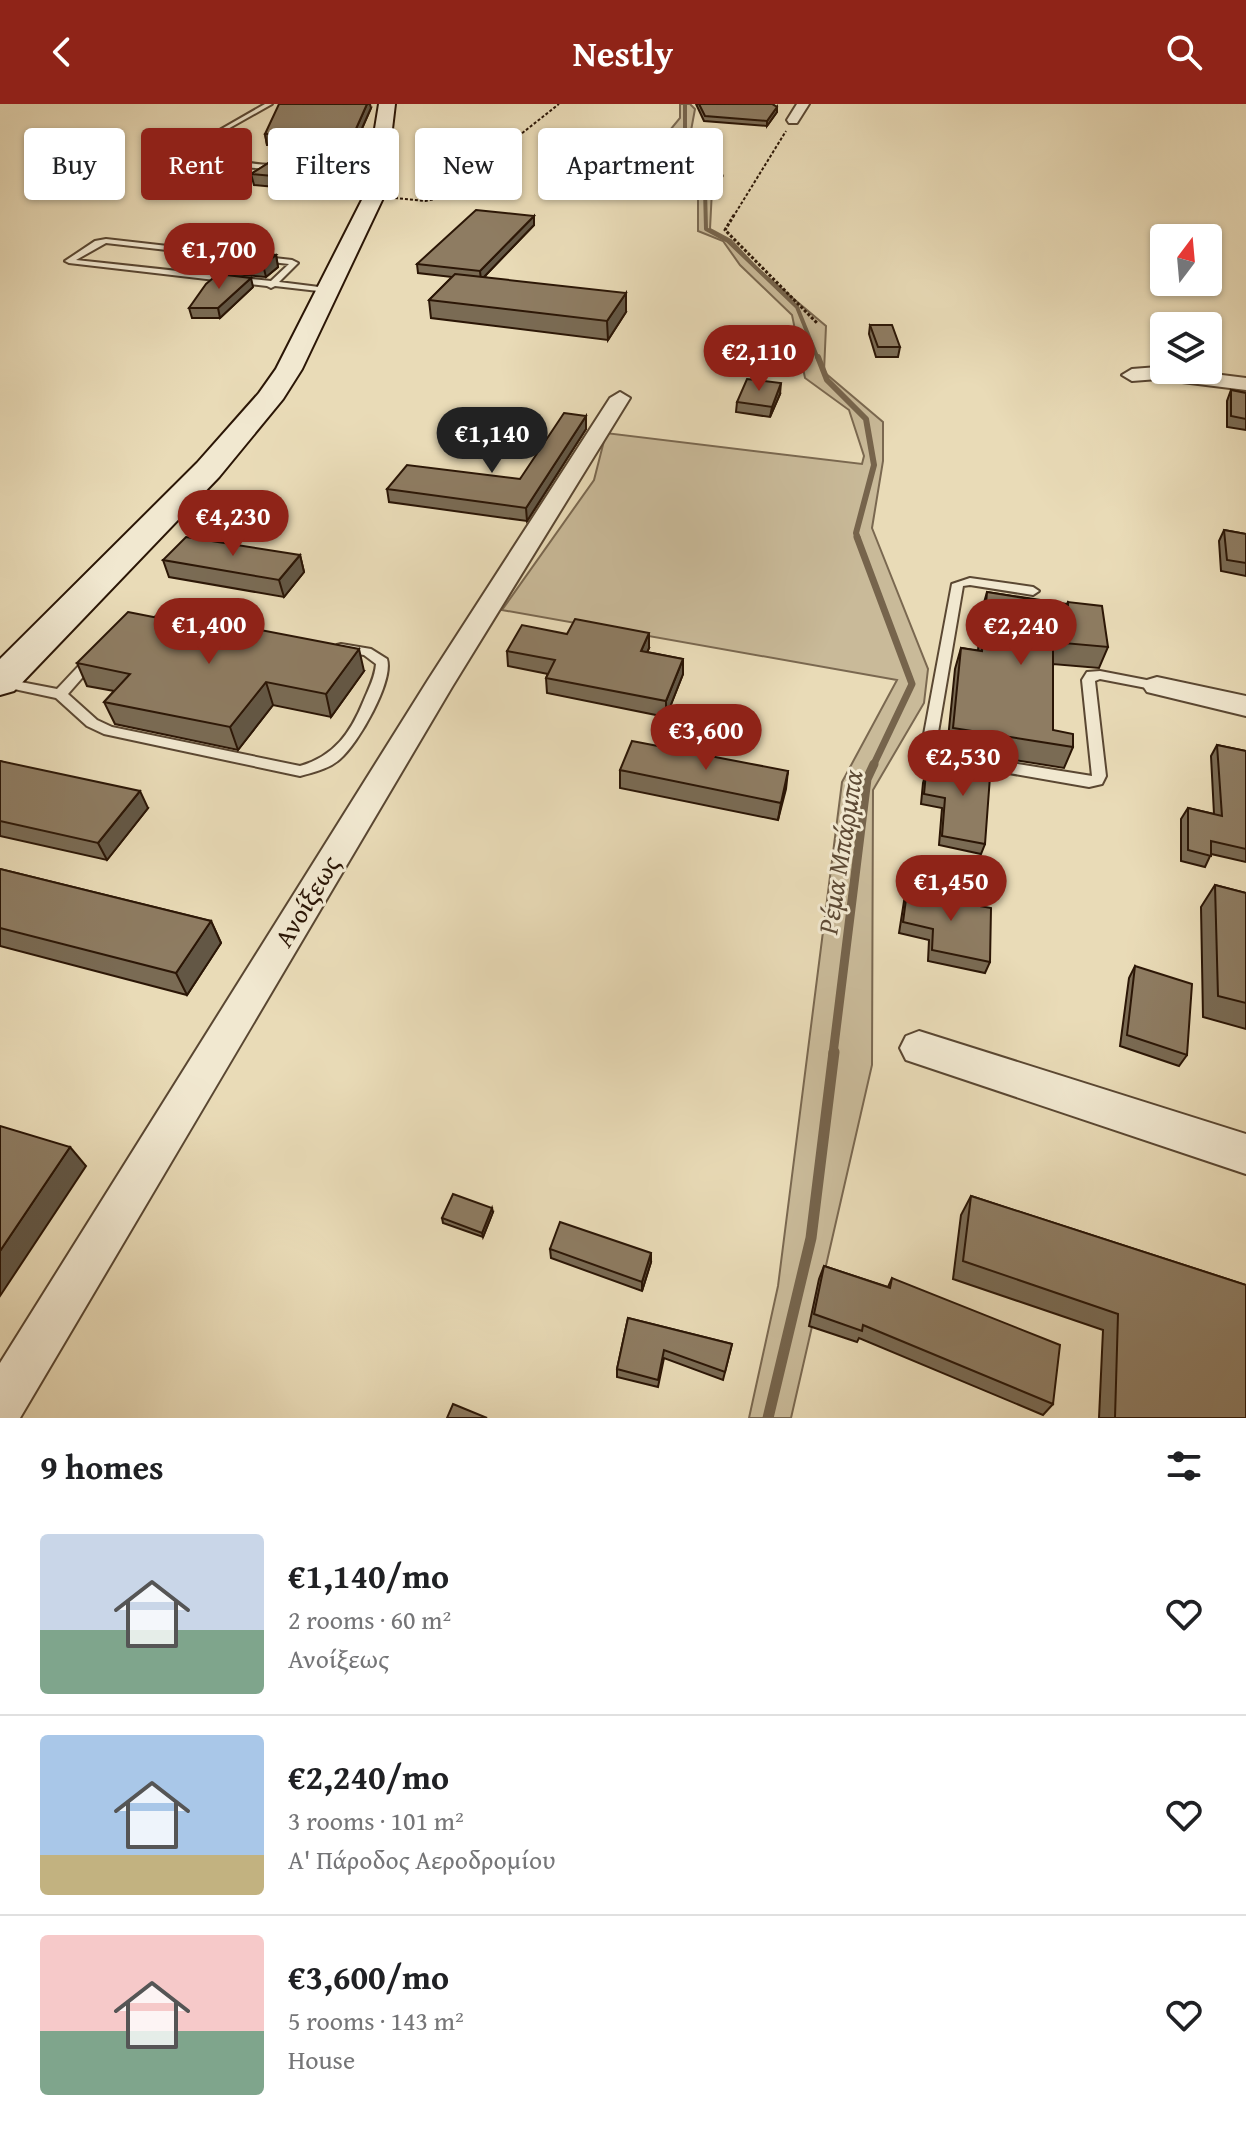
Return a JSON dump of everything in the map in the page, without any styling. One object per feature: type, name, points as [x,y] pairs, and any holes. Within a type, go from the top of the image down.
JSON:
[{"type":"main road","points":[[384,128],[387,104]]},
{"type":"main road","points":[[0,682],[208,470],[269,399],[289,369],[372,200]]},
{"type":"street","points":[[793,120],[803,104]]},
{"type":"street","points":[[1132,375],[1158,373],[1246,384]]},
{"type":"street","name":"Ανοίξεως","points":[[0,1407],[438,687],[620,398]]},
{"type":"street","points":[[1157,686],[1246,706]]},
{"type":"street","points":[[919,1048],[1246,1154]]},
{"type":"lane","points":[[268,167],[231,163],[207,139],[269,104]]},
{"type":"lane","points":[[271,286],[292,262],[106,241],[69,261],[271,286],[327,290]]},
{"type":"lane","points":[[1033,591],[970,581],[958,584],[929,745],[932,751],[940,756],[1089,782],[1097,780],[1088,680],[1092,675],[1100,675],[1157,686]]},
{"type":"lane","points":[[148,617],[258,634]]},
{"type":"lane","points":[[0,682],[60,694],[92,723],[109,731],[300,771],[330,763],[351,740],[382,673],[383,662],[367,652],[320,644]]},
{"type":"lane","points":[[60,694],[102,648]]},
{"type":"path","points":[[399,198],[425,201],[440,198],[559,104]]},
{"type":"path","points":[[793,120],[725,230],[818,324]]},
{"type":"shaded area","points":[[680,104],[690,104],[695,109],[691,128],[672,128],[680,118]]},
{"type":"shaded area","points":[[698,200],[711,200],[710,229],[731,240],[758,269],[826,326],[824,372],[883,422],[883,461],[872,528],[928,669],[924,703],[873,790],[872,1065],[791,1418],[749,1418],[778,1286],[842,782],[897,680],[502,610],[594,480],[606,433],[862,464],[864,456],[849,410],[805,378],[792,315],[740,265],[723,241],[698,231]]},
{"type":"building","points":[[279,104],[367,104],[356,128],[268,128],[268,134],[265,134]]},
{"type":"building","points":[[699,104],[772,104],[777,107],[767,121],[705,116]]},
{"type":"building","points":[[268,163],[268,176],[252,173]]},
{"type":"building","points":[[476,210],[534,216],[480,271],[417,264]]},
{"type":"building","points":[[243,251],[276,255],[263,265],[230,261]]},
{"type":"building","points":[[218,274],[251,278],[218,308],[189,308],[206,284]]},
{"type":"building","points":[[455,274],[626,293],[607,321],[429,300]]},
{"type":"building","points":[[870,325],[892,325],[900,347],[878,347]]},
{"type":"building","points":[[747,379],[781,383],[772,407],[737,402]]},
{"type":"building","points":[[1231,390],[1246,393],[1246,419],[1231,416]]},
{"type":"building","points":[[564,413],[586,416],[526,508],[387,489],[407,465],[520,479]]},
{"type":"building","points":[[1224,530],[1246,534],[1246,563],[1227,560]]},
{"type":"building","points":[[186,537],[300,555],[279,580],[163,560]]},
{"type":"building","points":[[987,592],[1068,605],[1068,602],[1102,606],[1108,647],[1053,642],[1053,730],[1073,734],[1073,747],[953,728],[961,648],[982,651]]},
{"type":"building","points":[[128,612],[224,631],[230,624],[359,649],[326,694],[266,682],[230,727],[104,702],[130,674],[77,663]]},
{"type":"building","points":[[575,619],[649,633],[641,651],[683,659],[666,701],[546,678],[555,660],[507,651],[522,625],[567,634]]},
{"type":"building","points":[[632,741],[788,771],[781,803],[620,770]]},
{"type":"building","points":[[1217,745],[1246,751],[1246,849],[1211,841],[1211,856],[1188,850],[1188,808],[1222,816]]},
{"type":"building","points":[[948,756],[991,763],[985,844],[942,836],[945,798],[924,794],[926,773],[945,777]]},
{"type":"building","points":[[0,761],[140,791],[98,843],[0,821]]},
{"type":"building","points":[[0,869],[211,921],[176,973],[0,928]]},
{"type":"building","points":[[908,884],[941,891],[940,899],[991,908],[990,962],[932,950],[933,929],[903,922]]},
{"type":"building","points":[[1215,885],[1246,893],[1246,1003],[1218,996]]},
{"type":"building","points":[[1135,966],[1192,984],[1187,1055],[1127,1035]]},
{"type":"building","points":[[0,1126],[70,1147],[0,1251]]},
{"type":"building","points":[[453,1194],[492,1208],[482,1233],[442,1218]]},
{"type":"building","points":[[971,1196],[1246,1285],[1246,1418],[1115,1418],[1118,1314],[963,1261]]},
{"type":"building","points":[[560,1222],[651,1253],[642,1282],[550,1249]]},
{"type":"building","points":[[824,1266],[890,1288],[892,1278],[1060,1345],[1053,1404],[863,1325],[862,1331],[814,1314]]},
{"type":"building","points":[[628,1318],[732,1344],[725,1372],[664,1350],[658,1380],[617,1369]]},
{"type":"building","points":[[453,1404],[487,1418],[447,1418]]},
{"type":"waterway","name":"Ρέμα Μπάρμπα","points":[[685,104],[685,135],[700,144],[720,174],[705,189],[706,229],[728,241],[797,307],[818,359]]},
{"type":"waterway","name":"Ρέμα Μπάρμπα","points":[[818,357],[827,380],[866,419],[874,465],[856,533],[858,539]]},
{"type":"waterway","name":"Ρέμα Μπάρμπα","points":[[857,537],[912,684],[873,766]]},
{"type":"waterway","name":"Ρέμα Μπάρμπα","points":[[833,1054],[867,779],[874,764]]},
{"type":"waterway","name":"Ρέμα Μπάρμπα","points":[[768,1418],[811,1238],[834,1052]]}]
